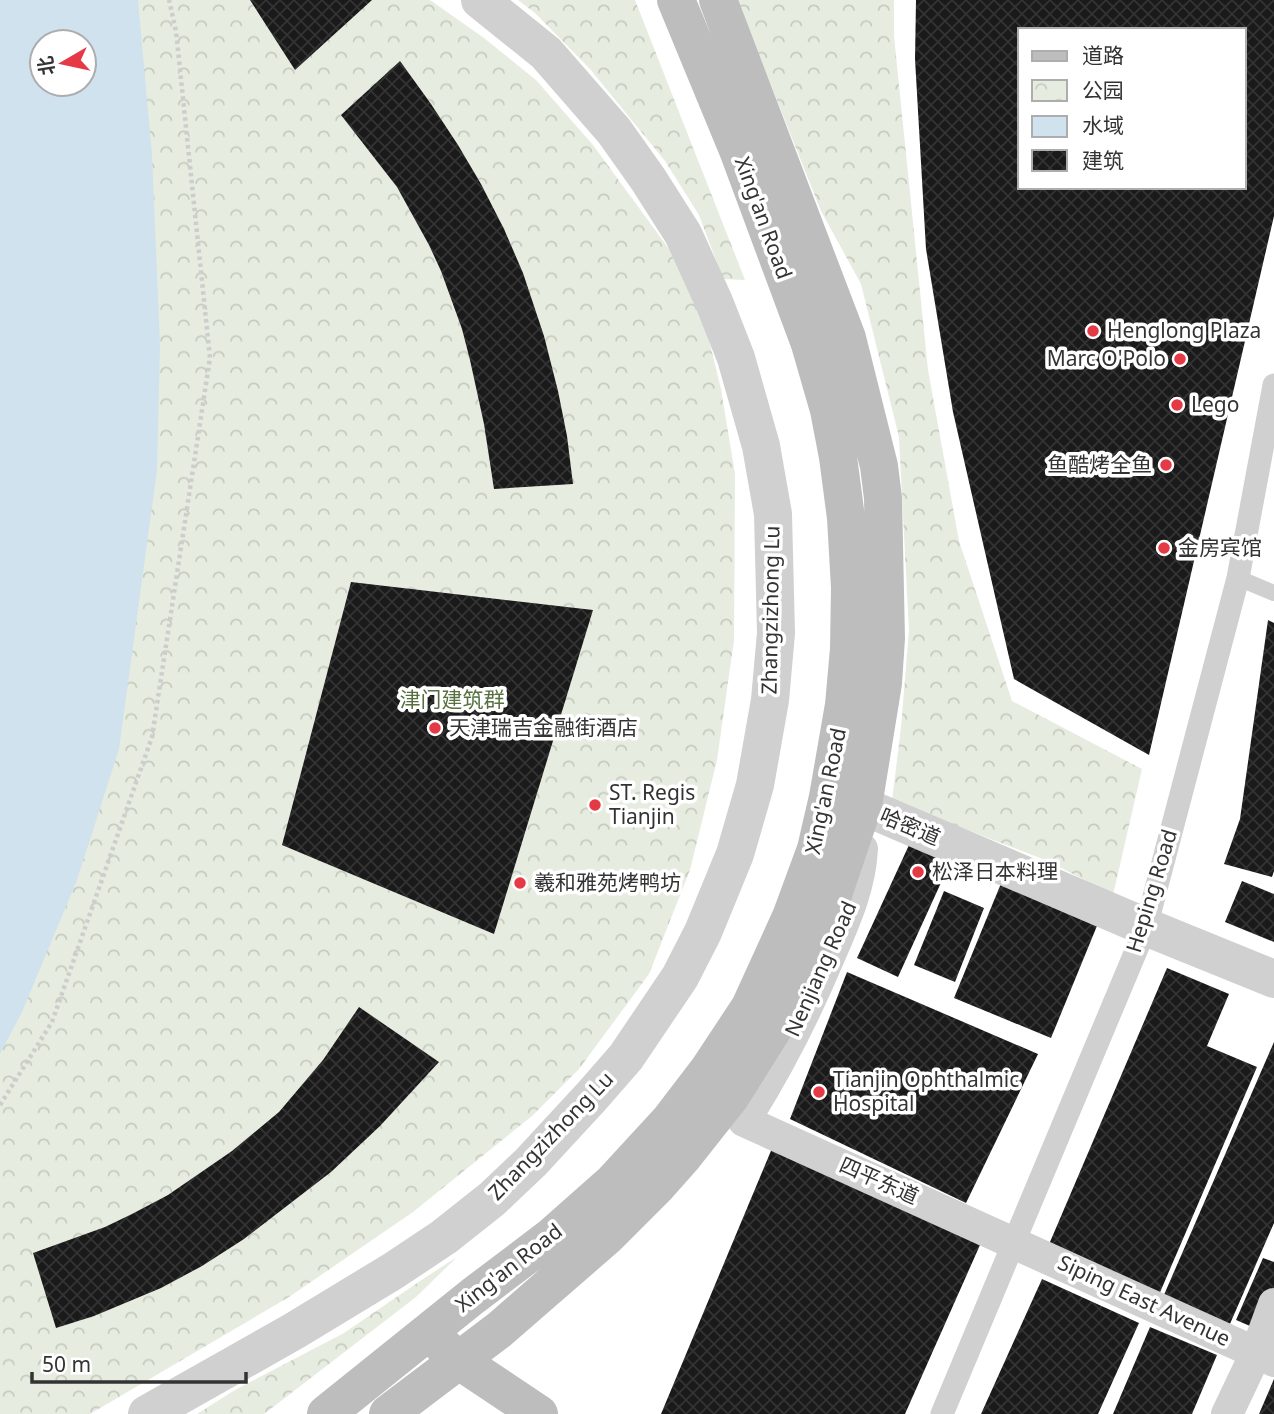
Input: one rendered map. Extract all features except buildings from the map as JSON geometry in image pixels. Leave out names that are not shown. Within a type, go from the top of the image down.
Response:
[{"type":"main road","name":"Xing'an Road","points":[[326,1414],[551,1237],[612,1183],[670,1120],[709,1069],[750,1007],[791,917],[816,849],[845,802],[844,705],[849,649],[850,588],[846,518],[830,411],[812,350],[738,150],[676,0]]},
{"type":"main road","name":"Xing'an Road","points":[[388,1414],[499,1330],[606,1237],[666,1176],[731,1096],[779,1021],[824,921],[845,802],[883,671],[886,613],[883,498],[873,437],[847,338],[718,0]]},
{"type":"main road","points":[[812,350],[847,338]]},
{"type":"main road","points":[[428,1332],[458,1360],[539,1414]]},
{"type":"street","name":"Zhangzizhong Lu","points":[[147,1414],[305,1325],[393,1271],[444,1237],[482,1207],[531,1162],[625,1058],[680,977],[704,932],[735,854],[755,785],[770,700],[776,633],[773,514],[761,446],[736,358],[683,234],[648,179],[614,131],[546,53],[484,2]]},
{"type":"street","name":"Heping Road","points":[[942,1414],[1146,927],[1238,578],[1274,384]]},
{"type":"street","name":"哈密道","points":[[845,802],[1274,979]]},
{"type":"street","name":"Nenjiang Road","points":[[744,1121],[770,1080],[814,993],[852,905],[861,860],[845,802]]},
{"type":"street","name":"四平东道","points":[[744,1121],[1014,1242]]},
{"type":"street","name":"Siping East Avenue","points":[[1014,1242],[1265,1357]]},
{"type":"street","points":[[1227,1414],[1265,1357],[1274,1304]]},
{"type":"lane","points":[[1238,578],[1274,593]]},
{"type":"path","points":[[0,1105],[52,1022],[152,737],[210,358],[176,31],[169,0]]},
{"type":"green space","name":"津门建筑群","points":[[0,0],[430,0],[484,38],[536,80],[593,145],[669,249],[706,328],[721,389],[735,474],[734,640],[717,760],[690,870],[649,974],[579,1069],[532,1116],[413,1212],[289,1297],[90,1414],[0,1414]]},
{"type":"green space","points":[[518,0],[635,0],[745,280],[723,279],[699,215],[665,161],[590,69],[535,13]]},
{"type":"green space","points":[[737,0],[894,0],[894,36],[928,370],[959,541],[1012,701],[1142,769],[1113,895],[1048,861],[892,801],[909,631],[899,437],[861,284],[821,211]]},
{"type":"green space","points":[[457,1257],[416,1297],[264,1414],[197,1414],[235,1390],[344,1333]]},
{"type":"water","points":[[0,0],[138,0],[152,155],[160,345],[157,470],[119,749],[77,880],[22,1012],[0,1054]]},
{"type":"place","name":"Henglong Plaza","points":[[1093,331]]},
{"type":"place","name":"Marc O'Polo","points":[[1180,359]]},
{"type":"place","name":"Lego","points":[[1177,405]]},
{"type":"place","name":"鱼酷烤全鱼","points":[[1166,465]]},
{"type":"place","name":"金房宾馆","points":[[1164,548]]},
{"type":"place","name":"天津瑞吉金融街酒店","points":[[435,728]]},
{"type":"place","name":"ST. Regis Tianjin","points":[[595,805]]},
{"type":"place","name":"松泽日本料理","points":[[918,872]]},
{"type":"place","name":"羲和雅苑烤鸭坊","points":[[520,883]]},
{"type":"place","name":"Tianjin Ophthalmic Hospital","points":[[819,1092]]}]
